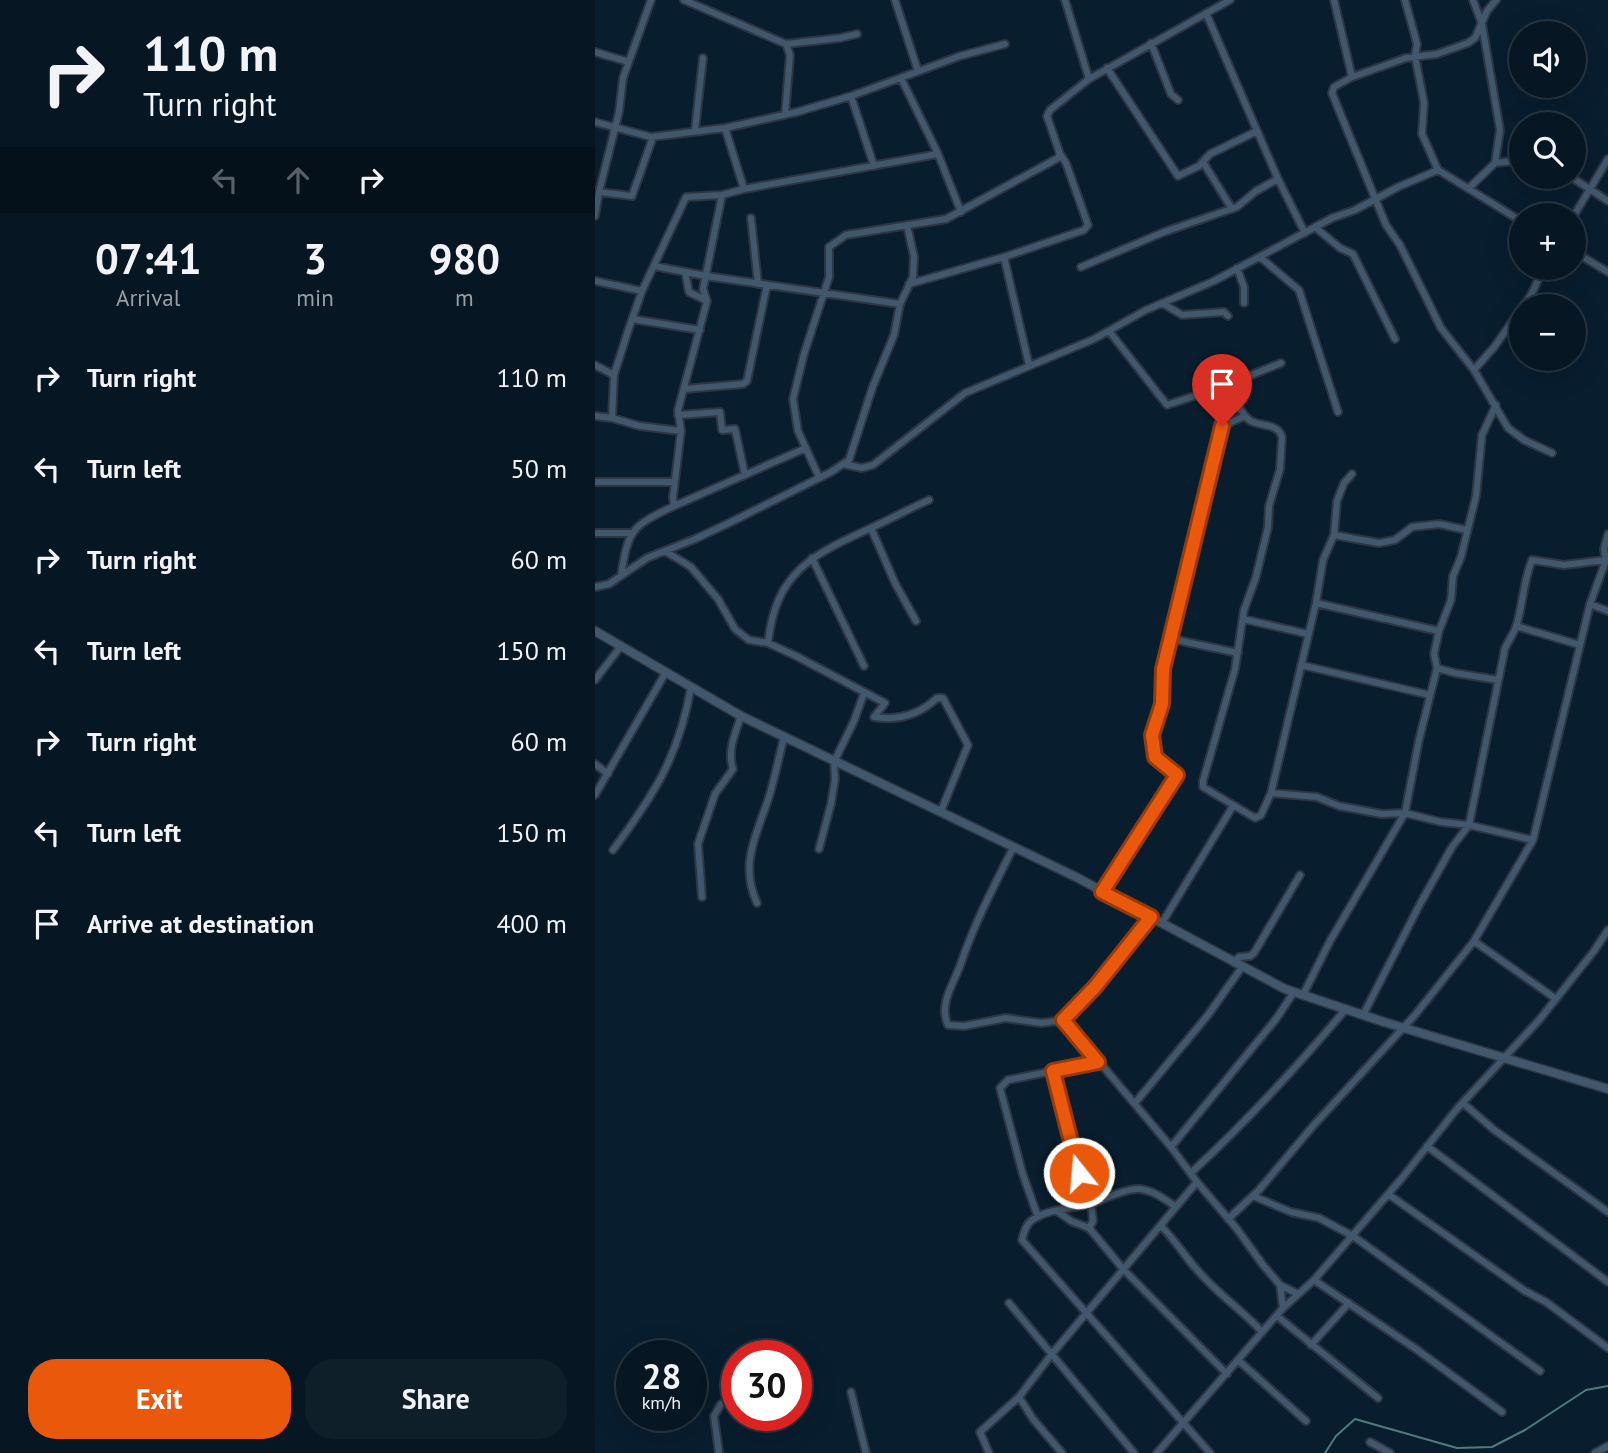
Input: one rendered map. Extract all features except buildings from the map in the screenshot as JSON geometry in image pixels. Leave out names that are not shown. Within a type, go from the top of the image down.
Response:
[{"type":"street","points":[[595,216],[624,78],[651,0]]},
{"type":"street","points":[[684,0],[786,44],[857,34]]},
{"type":"street","points":[[895,0],[918,71]]},
{"type":"street","points":[[1065,0],[1089,79]]},
{"type":"street","points":[[909,284],[1004,257],[1084,230],[1088,225],[1047,116],[1050,110],[1107,68],[1230,0]]},
{"type":"street","points":[[1334,0],[1352,77]]},
{"type":"street","points":[[1405,0],[1415,34],[1415,56],[1424,103],[1422,134],[1438,170],[1509,213]]},
{"type":"street","points":[[1469,188],[1495,163],[1500,130],[1482,24],[1473,0]]},
{"type":"street","points":[[1496,0],[1487,10],[1475,38],[1468,43],[1437,54],[1415,56],[1352,77],[1334,87],[1332,93],[1386,225],[1400,245],[1441,328],[1473,370],[1508,428],[1552,453]]},
{"type":"street","points":[[1206,13],[1278,179],[1305,233]]},
{"type":"street","points":[[1151,43],[1171,94],[1178,100]]},
{"type":"street","points":[[785,115],[790,55],[786,44]]},
{"type":"street","points":[[595,122],[638,135],[653,136],[725,128],[785,115],[851,96],[960,56],[1005,44]]},
{"type":"street","points":[[595,52],[629,62]]},
{"type":"street","points":[[695,130],[703,58]]},
{"type":"street","points":[[1107,68],[1178,176],[1199,166],[1210,154],[1257,131]]},
{"type":"street","points":[[901,78],[938,155],[961,212]]},
{"type":"street","points":[[851,96],[874,166]]},
{"type":"street","points":[[725,128],[744,189]]},
{"type":"street","points":[[599,192],[632,196],[653,136]]},
{"type":"street","points":[[819,477],[798,431],[793,400],[804,354],[829,277],[829,247],[845,235],[946,219],[1058,158],[1060,154]]},
{"type":"street","points":[[612,418],[614,376],[632,319],[642,291],[686,197],[722,195],[938,155]]},
{"type":"street","points":[[1581,203],[1608,159]]},
{"type":"street","points":[[1495,163],[1509,161]]},
{"type":"street","points":[[1203,162],[1233,209]]},
{"type":"street","points":[[843,464],[862,468],[873,465],[965,393],[1094,339],[1315,227],[1438,170]]},
{"type":"street","points":[[1081,267],[1164,232],[1233,209],[1256,191],[1278,179]]},
{"type":"street","points":[[1586,188],[1608,201]]},
{"type":"street","points":[[674,506],[674,482],[681,431],[678,415],[707,301],[703,289],[722,195]]},
{"type":"street","points":[[751,218],[758,284]]},
{"type":"street","points":[[595,587],[609,584],[647,558],[695,540],[819,477],[843,464],[852,454],[873,386],[894,335],[900,304],[915,268],[907,225]]},
{"type":"street","points":[[1315,227],[1340,248],[1353,254],[1395,339]]},
{"type":"street","points":[[1004,257],[1029,365]]},
{"type":"street","points":[[1260,257],[1299,290],[1338,412]]},
{"type":"street","points":[[1586,259],[1608,272]]},
{"type":"street","points":[[654,266],[900,304]]},
{"type":"street","points":[[1237,268],[1244,287],[1244,303]]},
{"type":"street","points":[[685,272],[689,292],[707,301]]},
{"type":"street","points":[[595,281],[642,291]]},
{"type":"street","points":[[684,389],[743,384],[747,381],[767,285]]},
{"type":"street","points":[[1162,303],[1182,315],[1224,312],[1228,316]]},
{"type":"street","points":[[632,319],[700,330]]},
{"type":"street","points":[[1473,370],[1509,326]]},
{"type":"street","points":[[1109,331],[1167,405],[1222,387],[1281,363]]},
{"type":"street","points":[[595,366],[614,376]]},
{"type":"street","points":[[1222,387],[1230,390],[1245,416],[1255,423],[1275,427],[1282,437],[1281,464],[1269,506],[1268,527],[1243,619],[1229,697],[1202,781],[1203,787],[1258,818],[1271,793],[1282,754],[1323,560],[1334,536],[1337,501],[1344,483],[1352,474]]},
{"type":"street","points":[[1303,995],[1343,918],[1405,813],[1437,668],[1434,654],[1439,631],[1451,600],[1453,576],[1476,492],[1482,435],[1496,405]]},
{"type":"street","points":[[678,415],[720,412],[722,430],[735,429],[744,475]]},
{"type":"street","points":[[595,416],[640,426],[681,431]]},
{"type":"street","points":[[1102,892],[1177,775],[1155,757],[1152,735],[1160,714],[1163,669],[1222,426],[1245,416]]},
{"type":"street","points":[[621,576],[631,533],[646,518],[806,448]]},
{"type":"street","points":[[595,482],[674,482]]},
{"type":"street","points":[[768,643],[771,617],[788,581],[811,558],[929,500]]},
{"type":"street","points":[[1334,536],[1380,543],[1395,540],[1412,527],[1439,524],[1467,530]]},
{"type":"street","points":[[871,528],[895,583],[916,621]]},
{"type":"street","points":[[595,533],[631,533]]},
{"type":"street","points":[[1229,1219],[1253,1196],[1313,1126],[1404,1028],[1473,941],[1534,840],[1590,604],[1606,560],[1608,534]]},
{"type":"street","points":[[665,551],[691,568],[718,599],[735,629],[749,640],[768,643],[885,703],[874,717],[893,720],[926,708],[937,698],[943,698],[968,745],[941,811]]},
{"type":"street","points":[[811,558],[864,666]]},
{"type":"street","points":[[1363,1015],[1420,904],[1456,841],[1469,825],[1505,648],[1516,626],[1532,560],[1564,565],[1606,560]]},
{"type":"street","points":[[1316,603],[1439,631]]},
{"type":"street","points":[[1590,604],[1608,611]]},
{"type":"street","points":[[1243,619],[1308,634]]},
{"type":"street","points":[[1516,626],[1580,645]]},
{"type":"street","points":[[595,631],[741,716],[941,811],[1294,992],[1345,1010],[1608,1089]]},
{"type":"street","points":[[1172,639],[1238,653]]},
{"type":"street","points":[[595,680],[621,646]]},
{"type":"street","points":[[1301,665],[1430,695]]},
{"type":"street","points":[[1437,668],[1498,680]]},
{"type":"street","points":[[595,795],[666,672]]},
{"type":"street","points":[[613,850],[649,801],[665,771],[684,724],[691,687]]},
{"type":"street","points":[[819,849],[831,804],[835,779],[834,762],[850,732],[864,693]]},
{"type":"street","points":[[702,897],[698,844],[715,794],[733,769],[729,759],[730,751],[741,716]]},
{"type":"street","points":[[757,904],[749,883],[752,844],[768,798],[784,737]]},
{"type":"street","points":[[595,764],[608,774]]},
{"type":"street","points":[[1271,793],[1317,797],[1339,806],[1382,814],[1405,813],[1534,840]]},
{"type":"street","points":[[1162,923],[1233,806]]},
{"type":"street","points":[[1013,848],[976,921],[948,990],[945,1018],[948,1025],[1006,1018],[1041,1023],[1063,1020],[1095,987],[1151,917]]},
{"type":"street","points":[[1135,1103],[1208,1015],[1238,965],[1239,957],[1250,957],[1254,953],[1300,875]]},
{"type":"street","points":[[1157,1453],[1283,1308],[1314,1280],[1353,1236],[1463,1102],[1506,1058],[1556,999],[1608,930]]},
{"type":"street","points":[[1473,941],[1556,999]]},
{"type":"street","points":[[1171,1147],[1294,992]]},
{"type":"street","points":[[1191,1173],[1249,1117],[1345,1010]]},
{"type":"street","points":[[1063,1020],[1135,1103],[1280,1285],[1298,1294]]},
{"type":"street","points":[[1038,1217],[1023,1175],[1000,1088],[1008,1080],[1098,1062]]},
{"type":"street","points":[[1053,1071],[1067,1133],[1091,1204],[1093,1221],[1089,1228]]},
{"type":"street","points":[[1463,1102],[1493,1129],[1608,1212]]},
{"type":"street","points":[[1427,1146],[1608,1282]]},
{"type":"street","points":[[989,1453],[980,1432],[1019,1397],[1051,1355],[1197,1182]]},
{"type":"street","points":[[1175,1206],[1147,1191],[1136,1189],[1038,1217],[1030,1221],[1022,1240],[1210,1453]]},
{"type":"street","points":[[1388,1194],[1525,1291],[1546,1302],[1608,1348]]},
{"type":"street","points":[[1253,1196],[1291,1212],[1319,1218],[1353,1236],[1540,1371]]},
{"type":"street","points":[[1057,1211],[1070,1221],[1089,1228],[1124,1270],[1227,1374]]},
{"type":"street","points":[[1161,1226],[1178,1243],[1201,1275],[1262,1332]]},
{"type":"street","points":[[1314,1280],[1502,1412]]},
{"type":"street","points":[[1280,1285],[1283,1308]]},
{"type":"street","points":[[1009,1303],[1134,1453]]},
{"type":"street","points":[[1311,1345],[1349,1303]]},
{"type":"street","points":[[1277,1316],[1378,1398]]},
{"type":"street","points":[[1238,1360],[1306,1421]]},
{"type":"street","points":[[851,1392],[866,1453]]},
{"type":"street","points":[[1019,1397],[1033,1419],[1062,1453]]},
{"type":"street","points":[[719,1453],[714,1416],[721,1404]]},
{"type":"street","points":[[1370,1442],[1390,1453]]},
{"type":"street","points":[[1595,1453],[1608,1446]]},
{"type":"waterway","points":[[1325,1453],[1336,1436],[1355,1419],[1457,1448],[1492,1447],[1525,1430],[1586,1390],[1608,1386]]},
{"type":"route","points":[[1079,1173],[1053,1071],[1098,1062],[1063,1020],[1095,987],[1151,917],[1102,892],[1177,775],[1155,757],[1152,735],[1162,704],[1163,669],[1222,426]]}]
